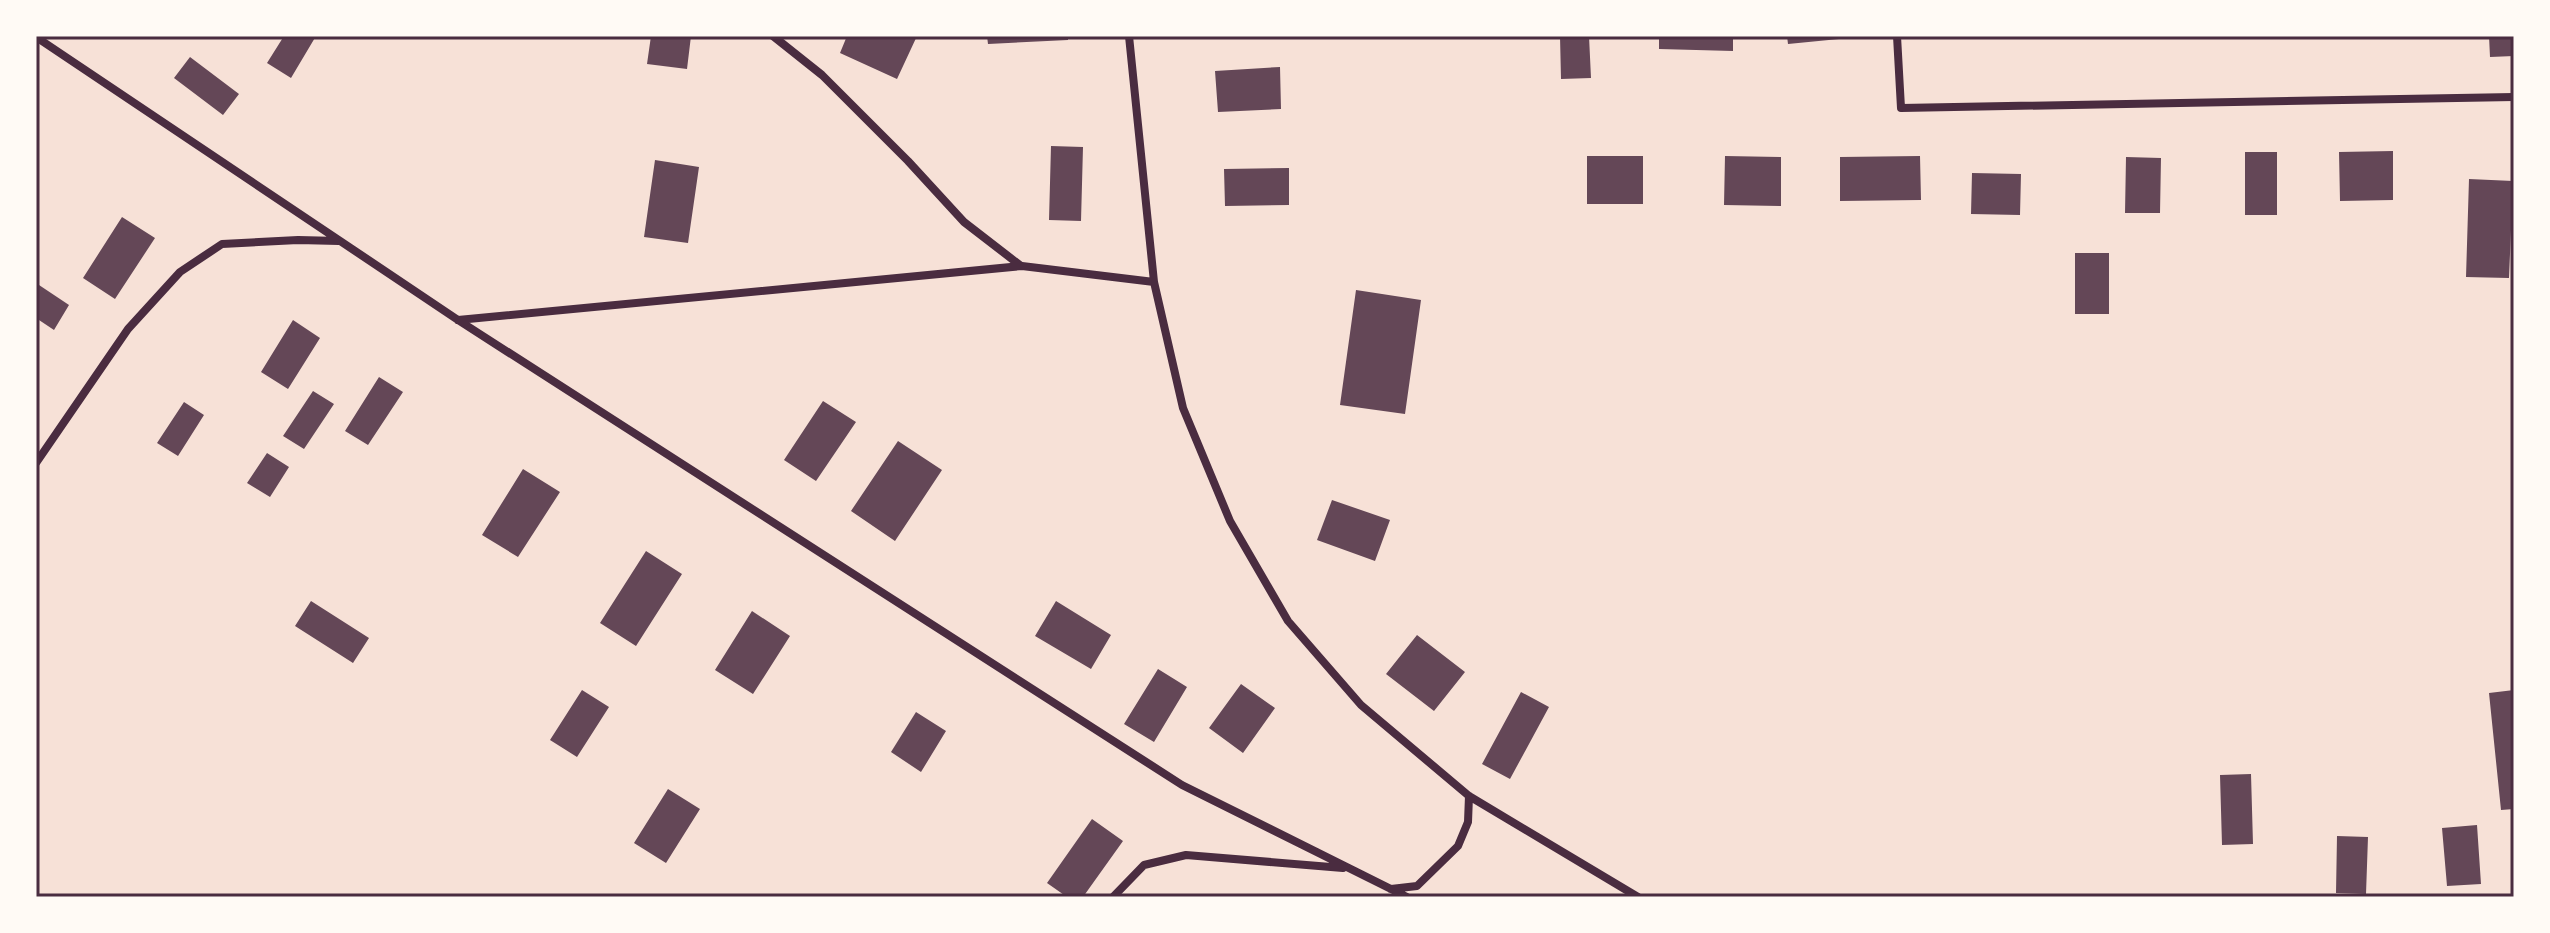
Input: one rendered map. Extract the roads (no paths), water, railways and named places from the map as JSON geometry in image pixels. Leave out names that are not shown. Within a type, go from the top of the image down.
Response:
[{"type":"street","points":[[773,36],[822,75],[964,222],[1022,266]]},
{"type":"street","points":[[1129,36],[1154,282],[1183,408],[1230,521],[1288,621],[1361,705],[1469,796],[1638,897]]},
{"type":"street","points":[[1897,36],[1901,108],[2514,97]]},
{"type":"street","points":[[36,37],[458,320],[1182,785],[1407,897]]},
{"type":"street","points":[[36,463],[128,329],[180,272],[222,244],[340,241]]},
{"type":"street","points":[[458,320],[1022,266],[1154,282]]},
{"type":"street","points":[[1388,889],[1417,886],[1458,846],[1468,822],[1469,796]]},
{"type":"street","points":[[1113,897],[1144,865],[1186,855],[1348,869]]}]
